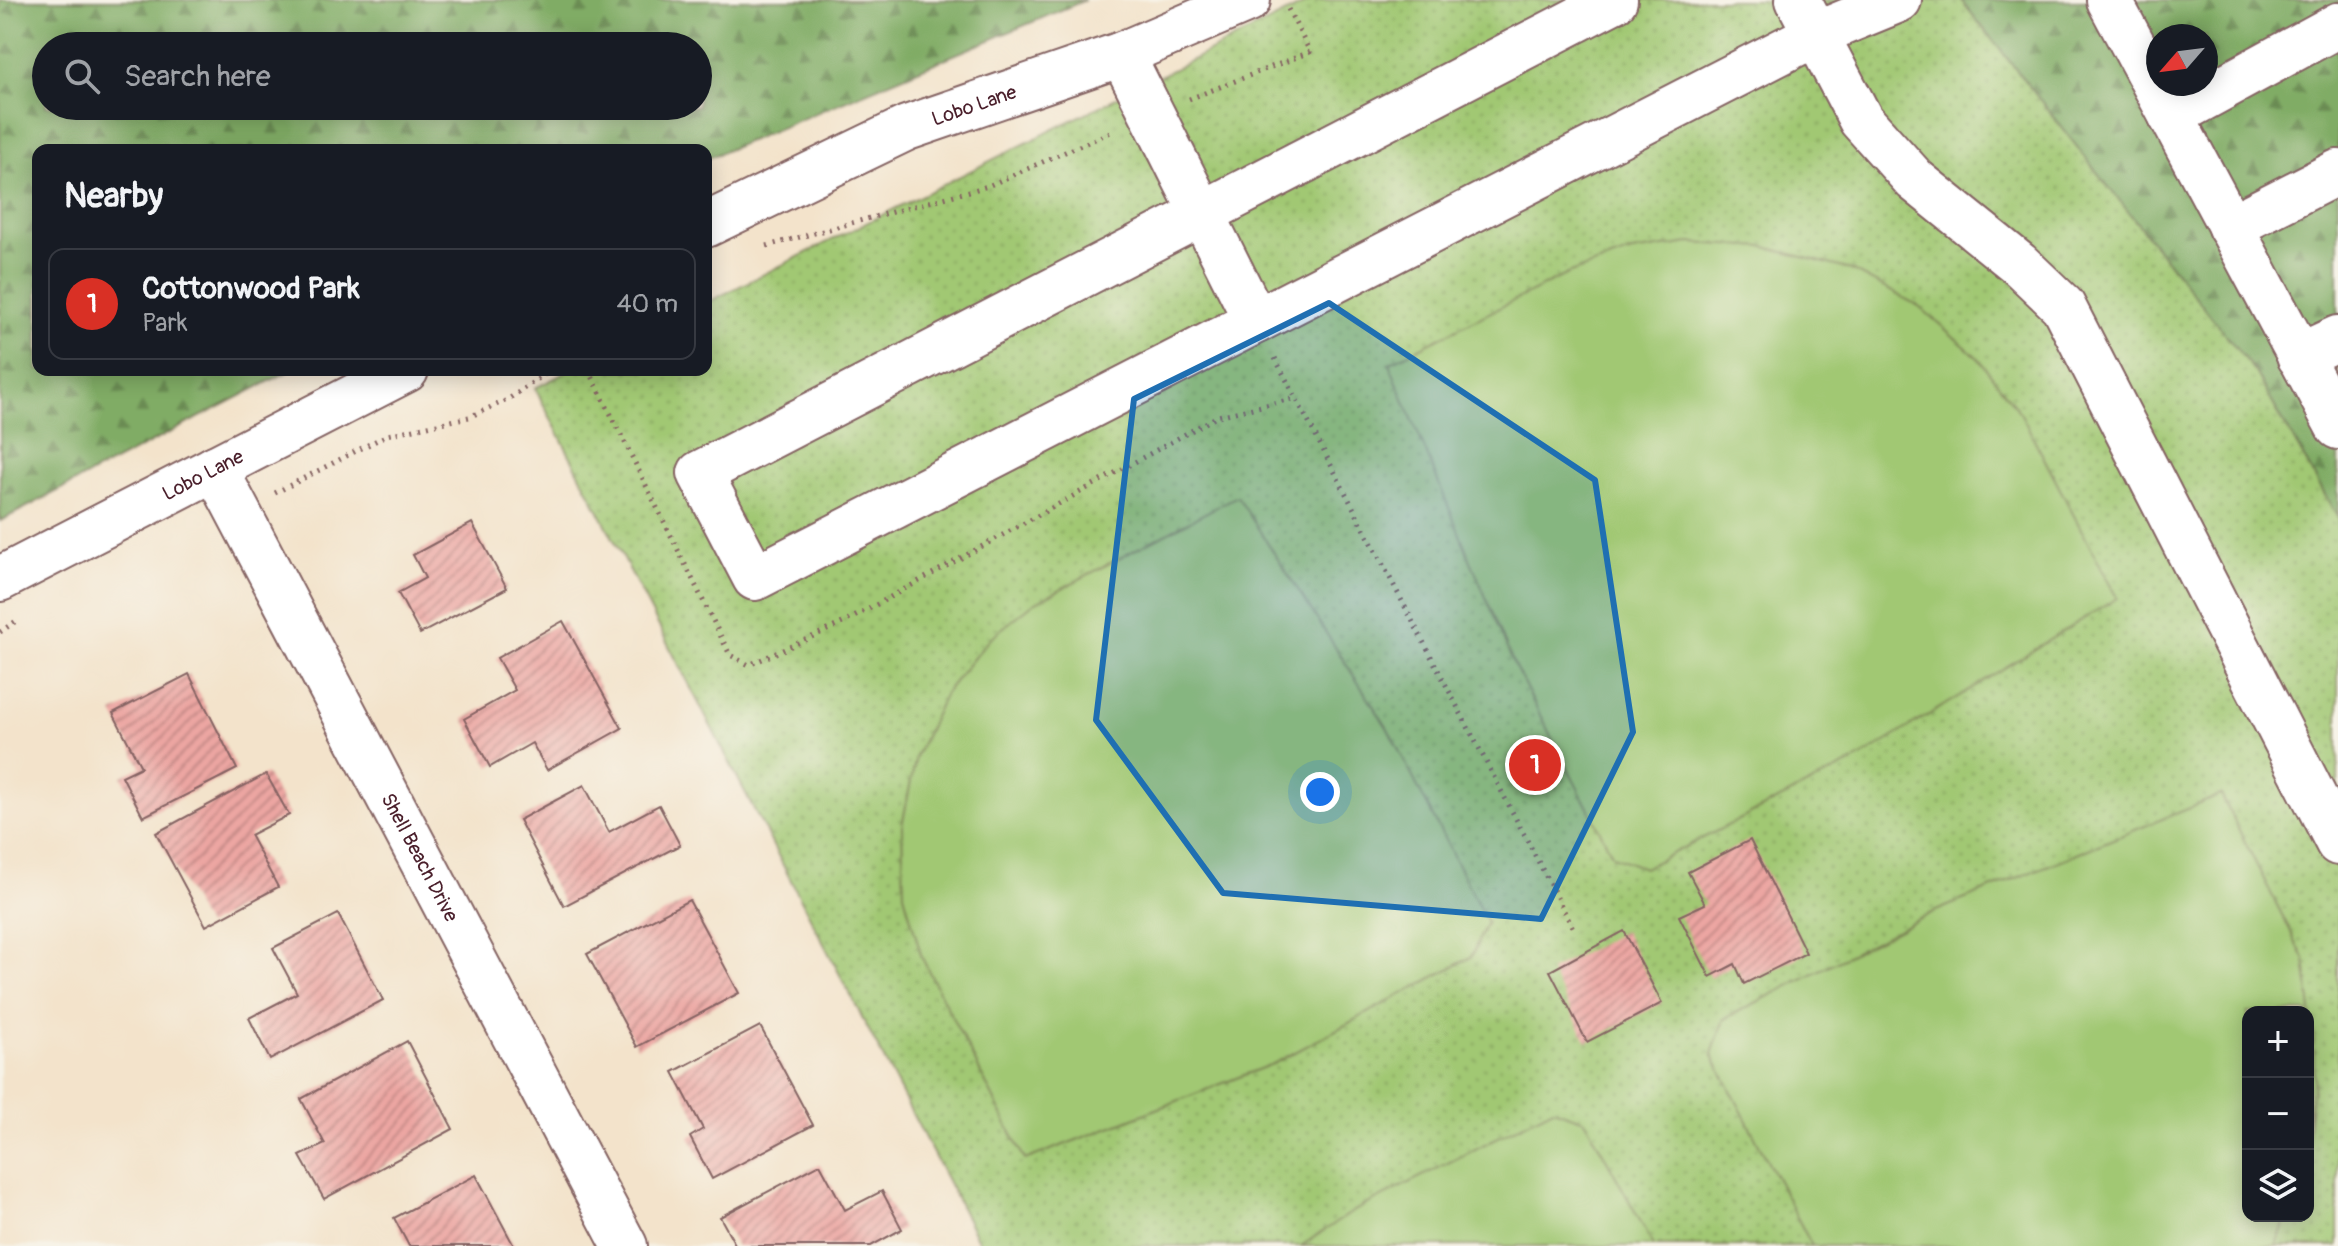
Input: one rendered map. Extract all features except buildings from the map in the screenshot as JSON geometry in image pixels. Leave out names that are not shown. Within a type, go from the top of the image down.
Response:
[{"type":"street","name":"Lobo Lane","points":[[712,222],[907,128],[1122,54],[1248,0]]},
{"type":"street","points":[[1615,0],[700,473],[755,578],[1256,321],[1807,17],[1899,0]]},
{"type":"street","points":[[2109,0],[2230,227],[2319,347],[2338,427]]},
{"type":"street","points":[[1807,17],[1861,120],[1915,180],[2019,264],[2063,306],[2338,843]]},
{"type":"street","points":[[2171,116],[2338,25]]},
{"type":"street","points":[[1122,54],[1256,321]]},
{"type":"street","points":[[2230,227],[2338,172]]},
{"type":"street","name":"Lobo Lane","points":[[0,579],[394,376]]},
{"type":"street","name":"Shell Beach Drive","points":[[215,468],[625,1246]]},
{"type":"path","points":[[754,250],[988,186],[1153,114],[1310,52],[1283,0]]},
{"type":"path","points":[[1256,321],[1573,928]]},
{"type":"highlighted area","points":[[1329,303],[1595,480],[1633,732],[1541,919],[1223,893],[1096,720],[1134,399]]},
{"type":"green space","points":[[0,0],[1085,0],[712,156],[712,144],[32,144],[32,376],[279,376],[0,521]]},
{"type":"green space","points":[[1312,0],[1961,0],[2255,372],[2338,518],[2338,1246],[981,1246],[535,388],[559,376],[712,376],[712,300]]},
{"type":"green space","points":[[1961,0],[2338,0],[2338,518],[2255,372]]},
{"type":"green space","points":[[1690,243],[1766,247],[1851,270],[1919,306],[1978,358],[2021,414],[2117,598],[1853,762],[1644,868],[1613,856],[1514,665],[1389,363],[1567,274],[1632,252]]},
{"type":"green space","points":[[1237,496],[1387,727],[1487,922],[1471,957],[1275,1063],[1025,1160],[922,958],[904,894],[902,826],[916,756],[945,693],[990,638],[1034,603]]},
{"type":"green space","points":[[2221,795],[2305,960],[2311,1006],[2242,1006],[2242,1222],[2284,1222],[2277,1246],[1812,1246],[1712,1054],[1724,1019],[1931,913]]},
{"type":"green space","points":[[1553,1109],[1585,1120],[1654,1246],[1301,1246],[1354,1211]]},
{"type":"place","name":"Cottonwood Park","points":[[1535,765]]}]
